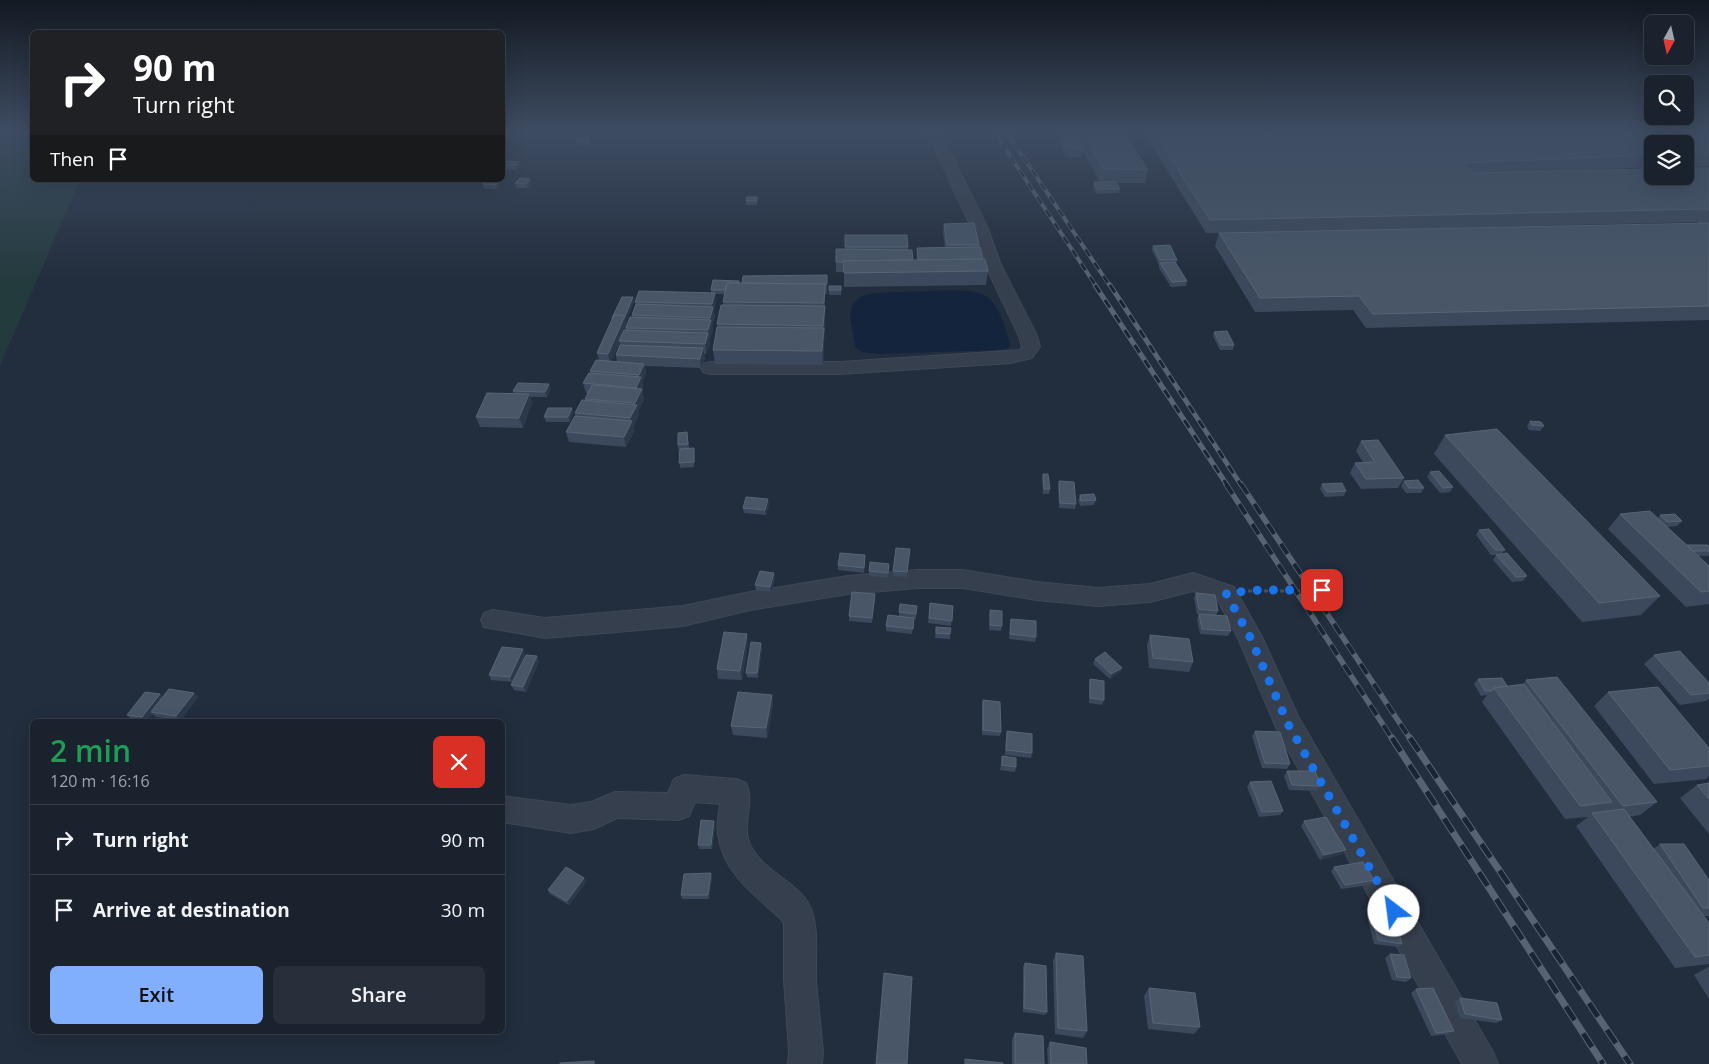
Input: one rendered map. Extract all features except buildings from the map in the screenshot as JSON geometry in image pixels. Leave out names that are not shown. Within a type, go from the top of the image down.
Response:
[{"type":"street","points":[[710,368],[840,368],[1011,357],[1026,354],[1031,347],[1028,336],[992,265],[980,229],[956,180]]},
{"type":"street","points":[[493,620],[545,628],[683,616],[750,601],[848,585],[918,579],[963,579],[1037,591],[1098,597],[1150,593],[1193,582],[1216,592],[1226,593],[1250,637],[1288,724],[1481,1064]]},
{"type":"street","points":[[505,809],[571,820],[594,814],[615,805],[679,807],[684,788],[736,792],[732,833],[736,850],[751,872],[796,910],[800,925],[800,980],[806,1052],[805,1064]]},
{"type":"path","points":[[1226,593],[1260,590],[1322,590]]},
{"type":"green space","points":[[0,180],[79,182],[0,366]]},
{"type":"water","points":[[970,291],[989,298],[1002,319],[1010,346],[1006,349],[996,350],[876,354],[862,352],[855,347],[850,315],[853,304],[861,296],[876,293]]},
{"type":"railway","points":[[1026,180],[1096,286]]},
{"type":"railway","points":[[1038,180],[1110,286]]},
{"type":"railway","points":[[1095,285],[1227,485]]},
{"type":"railway","points":[[1110,285],[1241,485]]},
{"type":"railway","points":[[1226,484],[1393,740]]},
{"type":"railway","points":[[1241,484],[1411,740]]},
{"type":"railway","points":[[1392,738],[1603,1064]]},
{"type":"railway","points":[[1410,738],[1630,1064]]},
{"type":"route","points":[[1322,590],[1260,590],[1226,593],[1250,637],[1288,724],[1394,911]]}]
